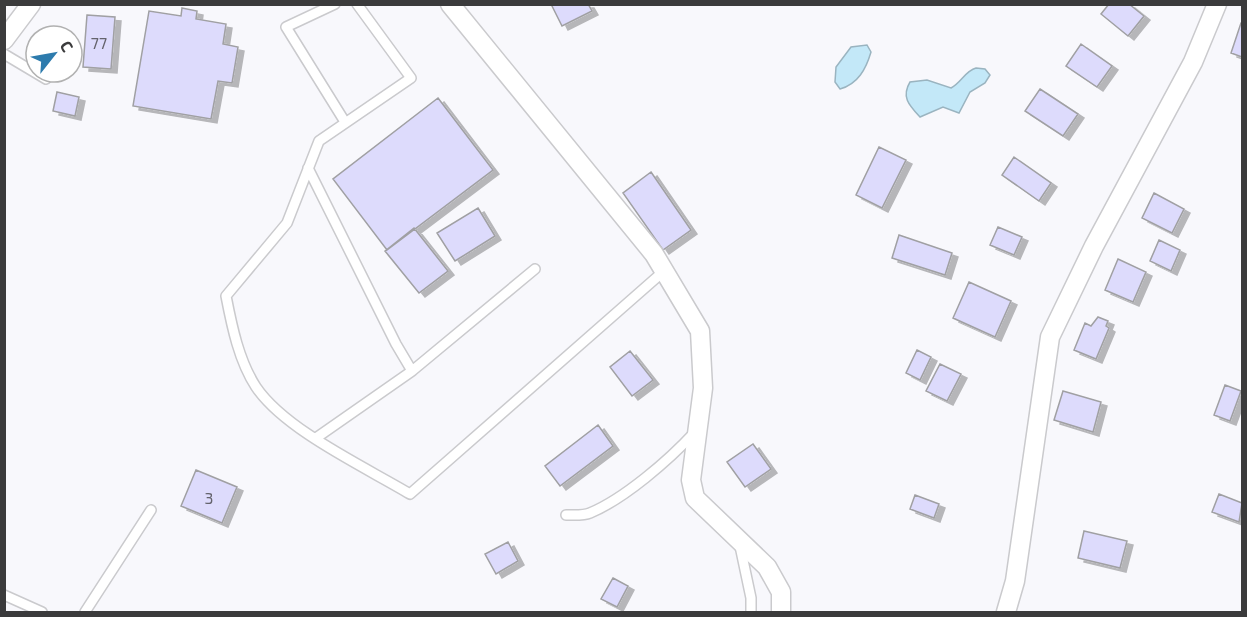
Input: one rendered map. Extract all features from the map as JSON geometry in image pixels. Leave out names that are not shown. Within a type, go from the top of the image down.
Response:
[{"type":"street","points":[[450,4],[654,254],[700,331],[703,388],[691,480],[695,498],[767,567],[781,592],[781,612]]},
{"type":"street","points":[[1006,612],[1015,581],[1050,337],[1094,246],[1193,62],[1217,4]]},
{"type":"street","points":[[4,40],[26,6]]},
{"type":"lane","points":[[335,4],[286,27],[345,122]]},
{"type":"lane","points":[[357,4],[411,78],[319,141],[286,223],[226,296],[234,337],[256,387],[287,420],[410,494],[664,271]]},
{"type":"lane","points":[[4,54],[24,66]]},
{"type":"lane","points":[[308,168],[396,344],[412,371]]},
{"type":"lane","points":[[316,438],[412,371],[535,269]]},
{"type":"lane","points":[[566,515],[588,514],[627,490],[673,456],[698,429]]},
{"type":"lane","points":[[84,612],[151,510]]},
{"type":"lane","points":[[738,538],[751,598],[751,612]]},
{"type":"lane","points":[[4,595],[42,612]]},
{"type":"water","points":[[867,45],[871,52],[864,70],[852,84],[840,89],[835,82],[836,67],[851,47]]},
{"type":"water","points":[[976,68],[985,69],[990,75],[985,83],[970,92],[959,113],[943,107],[920,117],[906,97],[910,82],[927,80],[951,88]]},
{"type":"building","points":[[551,4],[588,4],[592,11],[562,26]]},
{"type":"building","points":[[1109,4],[1129,4],[1144,16],[1128,36],[1101,14]]},
{"type":"building","points":[[182,8],[197,11],[196,19],[226,24],[223,44],[238,47],[232,83],[218,81],[211,119],[133,106],[149,11],[181,16]]},
{"type":"building","points":[[87,15],[115,17],[111,69],[84,67]]},
{"type":"building","points":[[1242,23],[1242,57],[1231,53]]},
{"type":"building","points":[[1081,44],[1112,66],[1097,87],[1066,66]]},
{"type":"building","points":[[1040,89],[1078,114],[1063,136],[1025,111]]},
{"type":"building","points":[[57,92],[79,97],[75,116],[53,111]]},
{"type":"building","points":[[438,98],[493,170],[387,250],[333,179]]},
{"type":"building","points":[[879,147],[906,160],[882,208],[856,195]]},
{"type":"building","points":[[1014,157],[1051,183],[1039,201],[1002,175]]},
{"type":"building","points":[[651,172],[691,230],[663,250],[623,193]]},
{"type":"building","points":[[1154,193],[1184,209],[1172,233],[1142,218]]},
{"type":"building","points":[[478,208],[495,236],[455,261],[437,233]]},
{"type":"building","points":[[998,227],[1022,237],[1014,255],[990,245]]},
{"type":"building","points":[[414,228],[448,271],[419,293],[385,251]]},
{"type":"building","points":[[899,235],[952,253],[945,275],[892,258]]},
{"type":"building","points":[[1159,240],[1180,250],[1171,271],[1150,261]]},
{"type":"building","points":[[1118,259],[1146,272],[1133,302],[1105,290]]},
{"type":"building","points":[[969,282],[1011,301],[995,337],[953,318]]},
{"type":"building","points":[[1098,317],[1108,321],[1106,326],[1109,328],[1096,359],[1074,350],[1085,323],[1091,326]]},
{"type":"building","points":[[917,350],[931,357],[920,380],[906,373]]},
{"type":"building","points":[[630,351],[653,380],[632,396],[610,367]]},
{"type":"building","points":[[940,364],[961,374],[947,401],[926,391]]},
{"type":"building","points":[[1225,385],[1241,391],[1230,421],[1214,415]]},
{"type":"building","points":[[1063,391],[1101,402],[1093,432],[1054,420]]},
{"type":"building","points":[[598,425],[613,446],[560,486],[545,466]]},
{"type":"building","points":[[753,444],[771,469],[745,487],[727,462]]},
{"type":"building","points":[[196,470],[237,487],[222,523],[181,506]]},
{"type":"building","points":[[1219,494],[1242,503],[1239,522],[1212,512]]},
{"type":"building","points":[[915,495],[939,504],[934,518],[910,509]]},
{"type":"building","points":[[1084,531],[1127,541],[1120,568],[1078,558]]},
{"type":"building","points":[[508,542],[518,561],[496,574],[485,554]]},
{"type":"building","points":[[613,578],[628,586],[617,607],[601,599]]}]
